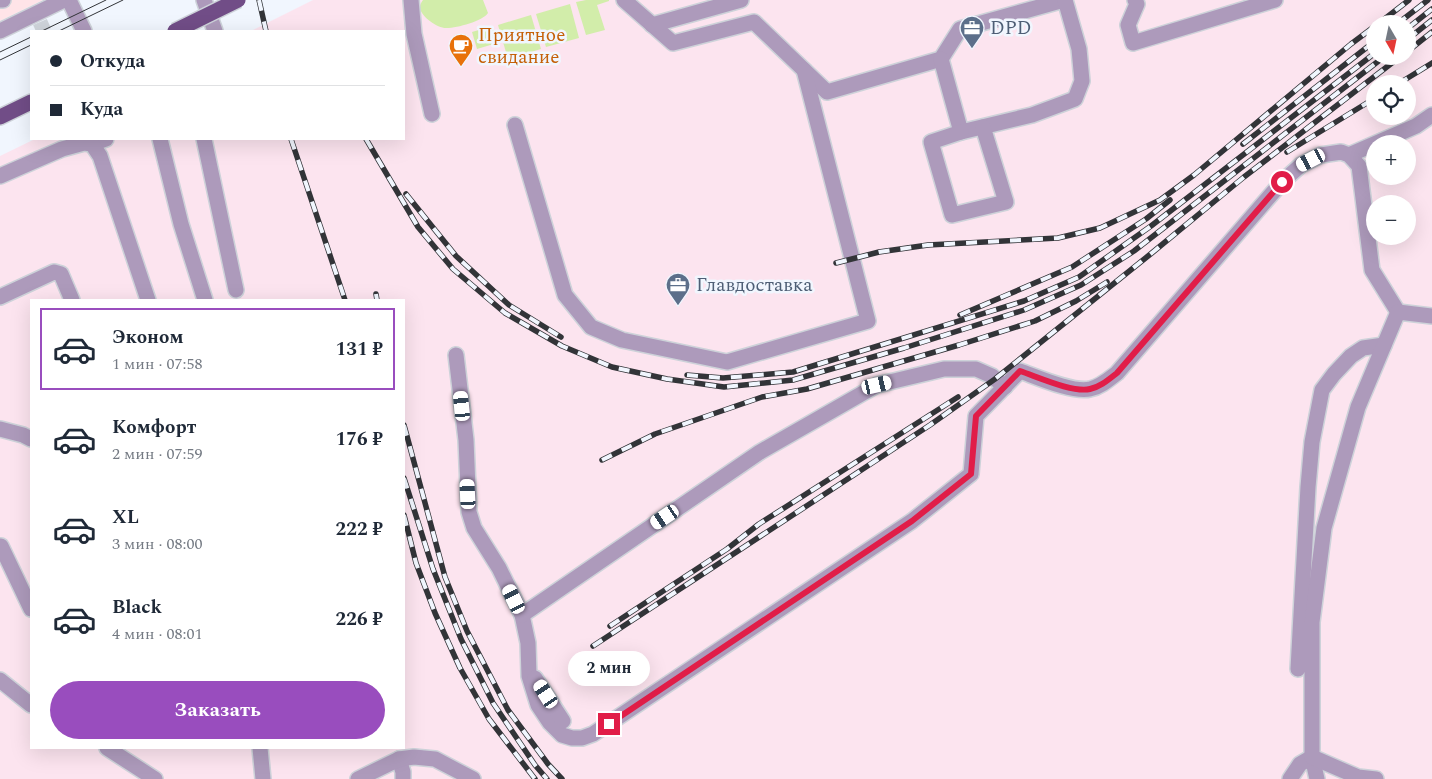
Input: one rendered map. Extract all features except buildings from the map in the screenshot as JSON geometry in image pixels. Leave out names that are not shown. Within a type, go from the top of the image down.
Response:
[{"type":"main road","points":[[177,30],[238,0]]},
{"type":"main road","points":[[0,117],[30,102]]},
{"type":"lane","points":[[0,31],[37,18],[64,0]]},
{"type":"lane","points":[[68,0],[83,30]]},
{"type":"lane","points":[[204,0],[215,30]]},
{"type":"lane","points":[[411,0],[414,34],[432,114]]},
{"type":"lane","points":[[624,0],[673,43],[754,22],[827,92],[941,59],[960,29],[1065,0],[1079,50],[1082,81],[1075,99],[1032,115],[983,126],[931,142],[952,215],[1006,202],[983,126]]},
{"type":"lane","points":[[652,25],[741,0]]},
{"type":"lane","points":[[1135,0],[1137,4],[1128,25],[1133,43],[1276,0]]},
{"type":"lane","points":[[941,59],[961,132]]},
{"type":"lane","points":[[515,125],[564,295],[591,327],[622,340],[727,362],[868,321],[804,70]]},
{"type":"lane","points":[[1349,155],[1416,126],[1432,115]]},
{"type":"lane","points":[[160,140],[181,224],[205,299]]},
{"type":"lane","points":[[204,140],[236,290]]},
{"type":"lane","points":[[0,176],[62,149],[99,141],[100,156],[148,299]]},
{"type":"lane","points":[[456,355],[466,440],[469,512],[474,528],[499,568],[522,615],[528,642],[529,676],[538,705],[550,723],[562,735],[582,738],[593,734],[912,521],[971,474],[976,416],[1020,371],[1074,389],[1091,389],[1102,385],[1117,373],[1282,182],[1300,165],[1321,155],[1341,152],[1349,155],[1359,166],[1372,270],[1398,312]]},
{"type":"lane","points":[[0,297],[54,272],[61,274],[72,299]]},
{"type":"lane","points":[[1398,312],[1432,316]]},
{"type":"lane","points":[[1317,779],[1312,757],[1312,622],[1324,528],[1358,407],[1398,312]]},
{"type":"lane","points":[[1298,669],[1311,450],[1322,390],[1351,356],[1363,348],[1384,345]]},
{"type":"lane","points":[[522,615],[760,452],[877,385],[944,369],[976,368],[992,376],[1005,387]]},
{"type":"lane","points":[[0,429],[30,439]]},
{"type":"lane","points":[[0,546],[30,607]]},
{"type":"lane","points":[[529,668],[564,721]]},
{"type":"lane","points":[[0,680],[30,704]]},
{"type":"lane","points":[[109,749],[155,779]]},
{"type":"lane","points":[[260,749],[263,779]]},
{"type":"lane","points":[[358,779],[399,759],[414,757],[435,759],[473,779]]},
{"type":"lane","points":[[1290,779],[1300,764],[1312,757]]},
{"type":"lane","points":[[1312,757],[1358,777],[1376,779]]},
{"type":"lane","points":[[399,759],[403,779]]},
{"type":"shaded area","points":[[0,0],[43,0],[0,21]]},
{"type":"shaded area","points":[[313,0],[1432,0],[1432,779],[0,779],[0,156],[33,140],[405,140],[405,30],[253,30]]},
{"type":"green space","points":[[423,0],[483,0],[488,13],[481,19],[469,24],[444,28],[431,22],[421,11],[420,8]]},
{"type":"green space","points":[[609,0],[597,5],[605,30],[586,35],[576,2]]},
{"type":"green space","points":[[570,4],[579,38],[546,47],[536,14]]},
{"type":"green space","points":[[531,15],[541,49],[508,59],[498,25]]},
{"type":"green space","points":[[492,26],[497,43],[477,49],[472,32]]},
{"type":"tunnel","points":[[40,22],[44,30]]},
{"type":"tram line","points":[[44,30],[106,0]]},
{"type":"tram line","points":[[61,30],[123,0]]},
{"type":"tram line","points":[[0,52],[30,37]]},
{"type":"tram line","points":[[0,60],[30,45]]},
{"type":"railway","points":[[259,0],[266,30]]},
{"type":"railway","points":[[1390,15],[1409,0]]},
{"type":"railway","points":[[1409,15],[1428,0]]},
{"type":"railway","points":[[1416,22],[1432,9]]},
{"type":"railway","points":[[1416,33],[1432,20]]},
{"type":"railway","points":[[1416,45],[1432,32]]},
{"type":"railway","points":[[836,263],[879,252],[928,245],[1058,238],[1100,228],[1160,200],[1194,175],[1366,33]]},
{"type":"railway","points":[[1243,144],[1366,48]]},
{"type":"railway","points":[[687,375],[723,378],[793,372],[1024,301],[1079,277],[1151,226],[1366,60]]},
{"type":"railway","points":[[1413,75],[1432,63]]},
{"type":"railway","points":[[367,140],[418,227],[453,269],[505,313],[562,346],[612,367],[667,379],[724,387],[793,380],[904,348],[1024,310],[1081,285],[1134,251],[1373,65]]},
{"type":"railway","points":[[593,646],[930,425],[995,379],[1244,177],[1389,65]]},
{"type":"railway","points":[[1287,152],[1366,104]]},
{"type":"railway","points":[[291,140],[345,299]]},
{"type":"railway","points":[[406,194],[456,256],[509,305],[561,337]]},
{"type":"railway","points":[[960,315],[1072,267],[1146,219],[1170,200]]},
{"type":"railway","points":[[602,460],[655,434],[762,397],[807,389],[1035,321],[1076,301],[1107,282]]},
{"type":"railway","points":[[376,294],[377,299]]},
{"type":"railway","points":[[610,626],[727,549],[759,524],[958,397]]},
{"type":"railway","points":[[405,429],[445,577],[467,631],[508,710],[548,764],[562,779]]},
{"type":"railway","points":[[405,481],[433,569],[461,639],[493,703],[535,765],[547,779]]},
{"type":"railway","points":[[405,519],[416,563],[435,613],[460,668],[489,719],[535,779]]},
{"type":"place","name":"DPD","points":[[972,49]]},
{"type":"place","name":"Приятное свидание","points":[[461,67]]},
{"type":"place","name":"Главдоставка","points":[[678,306]]},
{"type":"route","points":[[609,724],[912,521],[971,474],[976,416],[1020,371],[1074,389],[1083,390],[1102,385],[1117,373],[1282,182]]}]
